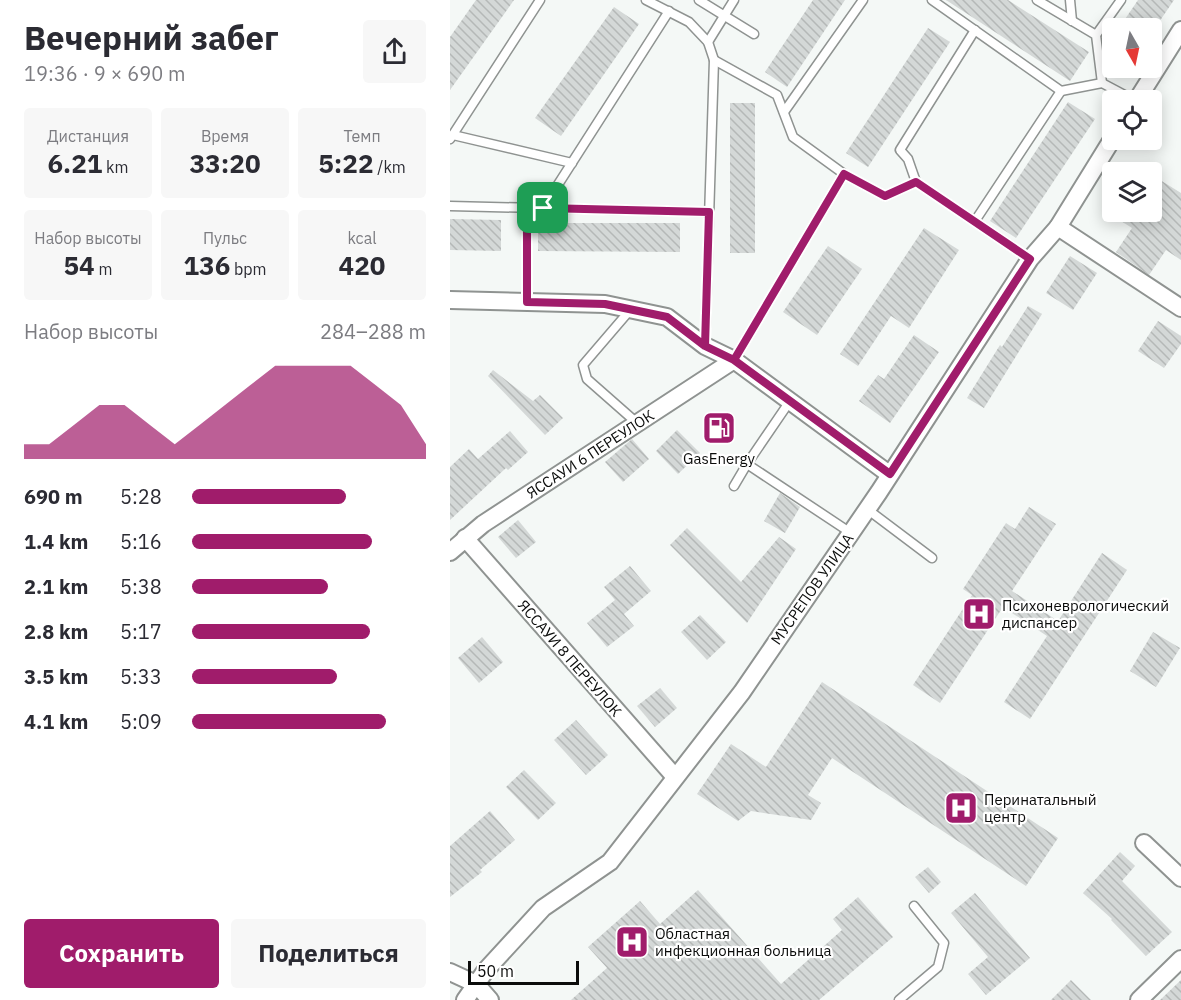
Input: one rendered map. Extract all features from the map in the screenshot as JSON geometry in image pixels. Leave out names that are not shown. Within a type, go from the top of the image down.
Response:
[{"type":"street","points":[[1142,90],[1181,30]]},
{"type":"street","name":"МУСРЕПОВ УЛИЦА","points":[[465,1000],[486,970],[543,908],[610,862],[742,692],[867,510],[1030,259],[1058,226],[1106,150]]},
{"type":"street","points":[[1058,226],[1181,308]]},
{"type":"street","points":[[450,300],[605,304],[667,317],[705,346],[734,360],[890,474]]},
{"type":"street","name":"ЯССАУИ 6 ПЕРЕУЛОК","points":[[450,552],[483,524],[734,360]]},
{"type":"street","name":"ЯССАУИ 8 ПЕРЕУЛОК","points":[[465,538],[675,777]]},
{"type":"street","points":[[1144,843],[1181,878]]},
{"type":"street","points":[[1139,1000],[1181,959]]},
{"type":"street","points":[[450,972],[476,984],[490,1000]]},
{"type":"lane","points":[[540,0],[451,137],[572,163]]},
{"type":"lane","points":[[646,0],[689,22],[708,42],[714,60],[705,346]]},
{"type":"lane","points":[[699,0],[754,34]]},
{"type":"lane","points":[[708,42],[734,0]]},
{"type":"lane","points":[[784,112],[863,0]]},
{"type":"lane","points":[[932,0],[1061,91]]},
{"type":"lane","points":[[1037,0],[1096,35]]},
{"type":"lane","points":[[1070,0],[1072,21]]},
{"type":"lane","points":[[1102,83],[1096,35],[1121,0]]},
{"type":"lane","points":[[543,208],[669,11]]},
{"type":"lane","points":[[975,30],[900,150],[908,159],[916,182],[1030,259]]},
{"type":"lane","points":[[714,60],[777,95],[793,137],[844,174],[885,196],[916,182]]},
{"type":"lane","points":[[975,220],[1061,91],[1102,83],[1116,90]]},
{"type":"lane","points":[[734,360],[844,174]]},
{"type":"lane","points":[[450,206],[709,212]]},
{"type":"lane","points":[[527,208],[527,302]]},
{"type":"lane","points":[[631,309],[583,365],[587,379],[637,423]]},
{"type":"lane","points":[[734,486],[790,401]]},
{"type":"lane","points":[[747,464],[851,532]]},
{"type":"lane","points":[[867,510],[932,558]]},
{"type":"lane","points":[[899,1000],[938,967],[944,943],[914,906]]},
{"type":"building","points":[[476,0],[514,0],[450,90],[450,37]]},
{"type":"building","points":[[813,0],[845,0],[787,87],[765,72]]},
{"type":"building","points":[[946,0],[1008,0],[1089,52],[1070,81]]},
{"type":"building","points":[[1138,0],[1174,0],[1162,18],[1126,18]]},
{"type":"building","points":[[614,7],[639,24],[561,136],[535,118]]},
{"type":"building","points":[[928,28],[950,42],[868,167],[846,153]]},
{"type":"building","points":[[1068,102],[1095,119],[1016,238],[990,221]]},
{"type":"building","points":[[730,103],[755,103],[755,253],[730,253]]},
{"type":"building","points":[[1162,181],[1181,193],[1181,260],[1166,250],[1149,275],[1116,252],[1132,228],[1123,222],[1162,222]]},
{"type":"building","points":[[450,219],[501,220],[501,251],[450,250]]},
{"type":"building","points":[[538,223],[680,223],[680,252],[538,251]]},
{"type":"building","points":[[924,228],[959,250],[909,328],[891,316],[858,366],[840,354]]},
{"type":"building","points":[[828,246],[862,269],[817,335],[783,312]]},
{"type":"building","points":[[1070,256],[1097,273],[1073,310],[1046,293]]},
{"type":"building","points":[[1028,306],[1042,314],[984,408],[967,398]]},
{"type":"building","points":[[1158,321],[1181,336],[1181,344],[1164,368],[1138,351]]},
{"type":"building","points":[[914,335],[939,352],[890,423],[859,401],[878,375],[884,379]]},
{"type":"building","points":[[493,370],[533,401],[540,395],[563,418],[545,435],[488,376]]},
{"type":"building","points":[[677,430],[700,453],[678,474],[656,451]]},
{"type":"building","points":[[510,431],[528,452],[508,470],[506,468],[450,520],[450,467],[469,449],[478,459]]},
{"type":"building","points":[[632,439],[649,459],[623,482],[605,462]]},
{"type":"building","points":[[780,493],[800,507],[785,533],[764,521]]},
{"type":"building","name":"Психоневрологический диспансер","points":[[1029,507],[1056,524],[1012,591],[1058,621],[1102,553],[1127,570],[1030,719],[1004,702],[1047,636],[1003,607],[940,703],[913,685],[972,595],[963,589],[1006,523],[1015,529]]},
{"type":"building","points":[[518,520],[536,542],[516,558],[498,537]]},
{"type":"building","points":[[687,528],[741,582],[779,537],[796,549],[747,623],[670,545]]},
{"type":"building","points":[[630,566],[651,591],[624,614],[634,626],[607,647],[587,623],[615,600],[604,587]]},
{"type":"building","points":[[700,615],[726,642],[707,660],[681,632]]},
{"type":"building","points":[[1153,632],[1180,648],[1156,687],[1130,671]]},
{"type":"building","points":[[482,637],[503,662],[479,683],[458,658]]},
{"type":"building","name":"Перинатальный центр","points":[[822,682],[1058,838],[1026,886],[832,758],[808,795],[821,803],[811,820],[751,811],[738,821],[697,794],[731,744],[766,767]]},
{"type":"building","points":[[660,688],[677,708],[655,727],[637,706]]},
{"type":"building","points":[[576,720],[608,755],[586,775],[554,740]]},
{"type":"building","points":[[524,770],[556,803],[538,820],[506,787]]},
{"type":"building","points":[[490,811],[515,840],[480,870],[482,872],[450,897],[450,846]]},
{"type":"building","points":[[1120,852],[1135,866],[1122,881],[1172,932],[1146,956],[1112,919],[1083,893]]},
{"type":"building","points":[[928,867],[941,882],[929,893],[915,877]]},
{"type":"building","name":"Областная инфекционная больница","points":[[698,890],[781,984],[842,930],[833,919],[858,897],[893,937],[819,1000],[571,1000],[607,968],[588,947],[640,901],[660,924]]},
{"type":"building","points":[[975,893],[1030,958],[986,995],[968,974],[988,957],[951,913]]},
{"type":"building","points":[[1071,980],[1091,1000],[1051,1000]]},
{"type":"building","points":[[1181,980],[1181,1000],[1160,1000]]},
{"type":"place","name":"GasEnergy","points":[[719,428]]},
{"type":"place","name":"Психоневрологический диспансер","points":[[979,614]]},
{"type":"place","name":"Перинатальный центр","points":[[961,808]]},
{"type":"place","name":"Областная инфекционная больница","points":[[632,942]]},
{"type":"route","points":[[543,208],[527,208],[527,302],[605,304],[667,317],[705,346],[734,360],[890,474],[1030,259],[916,182],[885,196],[844,174],[734,360],[705,346],[709,212],[543,208]]}]
